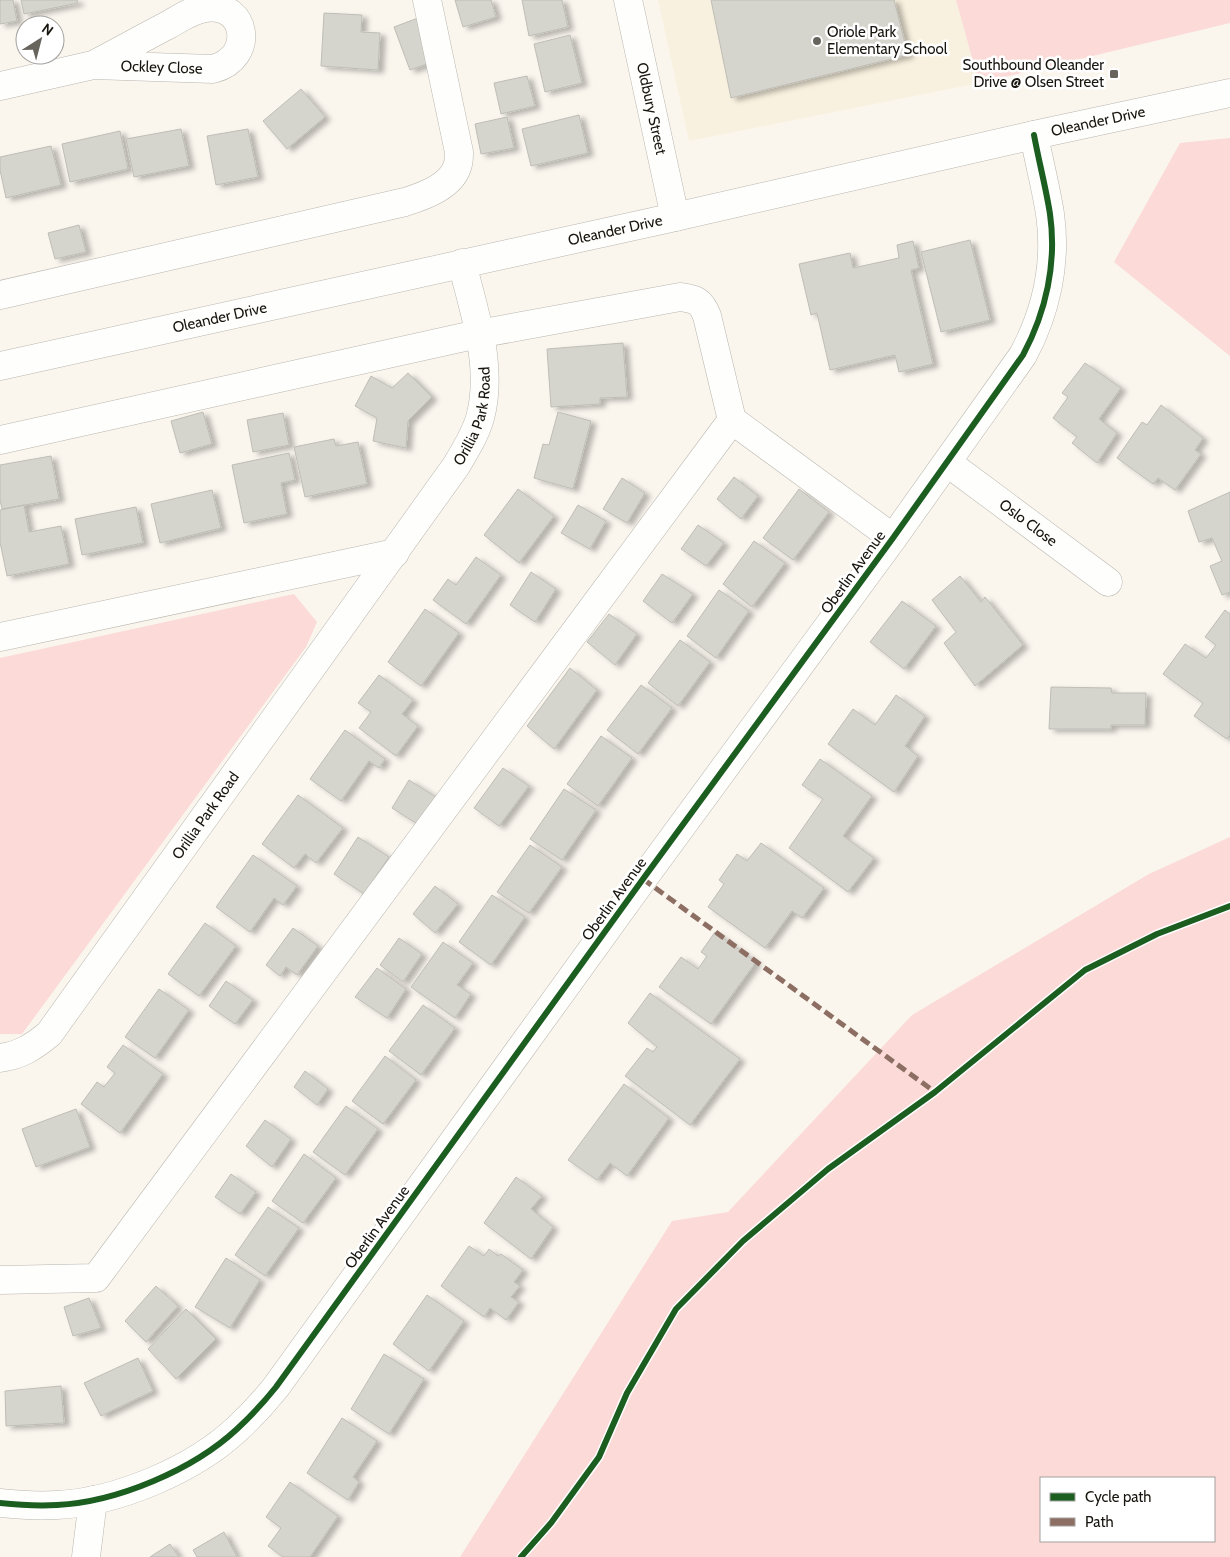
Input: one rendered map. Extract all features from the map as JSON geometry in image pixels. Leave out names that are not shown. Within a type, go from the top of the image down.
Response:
[{"type":"street","points":[[0,295],[405,202],[419,198],[442,186],[454,173],[458,164],[459,152],[427,0]]},
{"type":"street","name":"Oldbury Street","points":[[628,0],[675,217]]},
{"type":"street","name":"Ockley Close","points":[[0,86],[93,65],[213,69],[223,66],[235,56],[241,45],[241,32],[237,21],[227,11],[216,7],[204,8],[187,15],[93,65]]},
{"type":"street","name":"Oleander Drive","points":[[0,366],[1230,94]]},
{"type":"street","name":"Oberlin Avenue","points":[[0,1503],[28,1506],[59,1505],[93,1500],[132,1490],[159,1480],[236,1431],[263,1402],[315,1334],[643,879],[948,463],[1023,355],[1034,335],[1051,273],[1050,215],[1034,136]]},
{"type":"street","name":"Orillia Park Road","points":[[0,1058],[13,1056],[32,1048],[49,1034],[396,553],[456,466],[475,431],[480,417],[485,380],[484,360],[462,263]]},
{"type":"street","points":[[0,440],[478,334],[680,297],[694,299],[703,306],[732,420],[893,538]]},
{"type":"street","points":[[0,1280],[96,1278],[732,420]]},
{"type":"street","name":"Oslo Close","points":[[948,463],[1108,582]]},
{"type":"street","points":[[0,637],[396,553]]},
{"type":"street","points":[[86,1557],[93,1500]]},
{"type":"shaded area","name":"Oriole Park Elementary School","points":[[658,0],[956,0],[979,83],[689,141]]},
{"type":"shaded area","points":[[956,0],[1230,0],[1230,23],[979,83]]},
{"type":"shaded area","points":[[1230,138],[1230,356],[1114,262],[1180,143]]},
{"type":"shaded area","points":[[294,594],[317,622],[306,647],[22,1034],[0,1034],[0,658]]},
{"type":"shaded area","points":[[1230,837],[1230,1557],[460,1557],[672,1221],[728,1212],[912,1015],[1149,874]]},
{"type":"building","points":[[0,0],[13,0],[15,21],[0,24]]},
{"type":"building","points":[[21,0],[77,0],[78,3],[24,14]]},
{"type":"building","points":[[455,0],[491,0],[496,17],[463,27]]},
{"type":"building","points":[[522,0],[562,0],[568,27],[529,36]]},
{"type":"building","points":[[711,0],[894,0],[908,55],[731,98]]},
{"type":"building","points":[[324,13],[362,15],[361,32],[380,33],[378,70],[321,66]]},
{"type":"building","points":[[426,15],[441,59],[410,70],[394,27]]},
{"type":"building","points":[[570,35],[582,83],[545,92],[534,44]]},
{"type":"building","points":[[527,76],[535,106],[501,114],[494,83]]},
{"type":"building","points":[[301,89],[325,117],[287,149],[263,121]]},
{"type":"building","points":[[579,115],[588,153],[531,166],[522,129]]},
{"type":"building","points":[[507,117],[514,148],[481,154],[475,124]]},
{"type":"building","points":[[181,129],[189,166],[134,177],[126,139]]},
{"type":"building","points":[[248,129],[258,177],[216,185],[207,136]]},
{"type":"building","points":[[120,131],[128,169],[70,182],[62,144]]},
{"type":"building","points":[[51,146],[61,185],[6,198],[0,170],[0,157]]},
{"type":"building","points":[[79,225],[86,252],[55,259],[48,233]]},
{"type":"building","points":[[970,240],[990,320],[941,332],[921,252]]},
{"type":"building","points":[[913,241],[919,268],[911,270],[933,364],[899,372],[895,355],[830,370],[817,313],[811,315],[799,264],[850,253],[853,268],[899,258],[897,245]]},
{"type":"building","points":[[623,343],[627,397],[600,398],[600,404],[551,407],[547,349]]},
{"type":"building","points":[[1085,363],[1121,388],[1099,419],[1117,433],[1097,463],[1072,443],[1077,437],[1053,418],[1068,397],[1062,393]]},
{"type":"building","points":[[408,373],[432,397],[408,421],[406,448],[373,441],[377,418],[355,406],[371,376],[392,388]]},
{"type":"building","points":[[1161,405],[1203,438],[1195,450],[1201,454],[1175,490],[1158,478],[1153,484],[1117,458],[1142,422],[1147,425]]},
{"type":"building","points":[[203,412],[212,444],[180,453],[171,421]]},
{"type":"building","points":[[558,412],[591,421],[573,489],[534,478],[543,444],[549,445]]},
{"type":"building","points":[[283,413],[289,445],[253,452],[247,420]]},
{"type":"building","points":[[334,439],[336,446],[358,442],[367,484],[305,497],[294,447]]},
{"type":"building","points":[[289,453],[295,480],[281,483],[287,514],[244,523],[232,465]]},
{"type":"building","points":[[51,456],[59,499],[2,509],[0,500],[0,465]]},
{"type":"building","points":[[734,477],[758,496],[741,519],[717,499]]},
{"type":"building","points":[[622,478],[645,493],[627,523],[603,509]]},
{"type":"building","points":[[518,489],[554,516],[519,563],[484,535]]},
{"type":"building","points":[[799,489],[829,512],[793,560],[763,538]]},
{"type":"building","points":[[212,490],[221,528],[160,543],[151,504]]},
{"type":"building","points":[[1230,492],[1230,592],[1222,595],[1210,566],[1222,561],[1212,538],[1199,542],[1188,511]]},
{"type":"building","points":[[24,505],[29,532],[61,526],[69,564],[7,576],[0,542],[0,510]]},
{"type":"building","points":[[578,505],[606,521],[590,549],[561,533]]},
{"type":"building","points":[[136,507],[143,543],[82,555],[75,519]]},
{"type":"building","points":[[698,525],[724,543],[706,566],[681,549]]},
{"type":"building","points":[[754,541],[785,563],[752,607],[723,584]]},
{"type":"building","points":[[476,557],[501,575],[466,624],[433,600],[448,579],[456,585]]},
{"type":"building","points":[[531,572],[556,589],[535,622],[510,605]]},
{"type":"building","points":[[662,574],[693,594],[672,623],[643,601]]},
{"type":"building","points":[[960,576],[981,602],[985,597],[1023,645],[975,686],[944,643],[956,632],[932,600]]},
{"type":"building","points":[[719,590],[749,611],[716,658],[687,636]]},
{"type":"building","points":[[902,601],[936,626],[904,669],[870,642]]},
{"type":"building","points":[[425,609],[459,633],[421,686],[388,662]]},
{"type":"building","points":[[1225,610],[1230,614],[1230,734],[1227,739],[1194,716],[1203,703],[1163,674],[1185,644],[1206,658],[1216,645],[1205,637]]},
{"type":"building","points":[[609,614],[637,634],[615,665],[587,642]]},
{"type":"building","points":[[680,640],[710,662],[678,706],[648,683]]},
{"type":"building","points":[[570,668],[597,690],[554,749],[527,726]]},
{"type":"building","points":[[379,675],[413,700],[402,714],[418,726],[396,756],[359,728],[371,712],[358,703]]},
{"type":"building","points":[[641,685],[672,708],[638,754],[607,730]]},
{"type":"building","points":[[1051,687],[1111,688],[1112,693],[1146,693],[1145,725],[1111,725],[1111,729],[1049,729]]},
{"type":"building","points":[[896,695],[925,716],[905,746],[918,756],[894,792],[828,744],[853,709],[875,725]]},
{"type":"building","points":[[345,730],[385,759],[379,768],[369,761],[341,801],[310,779]]},
{"type":"building","points":[[601,736],[632,758],[598,806],[567,784]]},
{"type":"building","points":[[820,759],[872,796],[843,836],[874,858],[848,892],[789,848],[823,799],[802,785]]},
{"type":"building","points":[[503,768],[529,786],[499,826],[474,808]]},
{"type":"building","points":[[409,780],[436,797],[419,825],[392,808]]},
{"type":"building","points":[[564,789],[596,810],[562,860],[530,839]]},
{"type":"building","points":[[298,795],[343,828],[316,863],[305,854],[294,868],[262,844]]},
{"type":"building","points":[[358,837],[389,857],[364,894],[334,874]]},
{"type":"building","points":[[761,843],[824,888],[802,918],[792,911],[765,948],[708,907],[724,884],[719,880],[737,854],[747,861]]},
{"type":"building","points":[[530,845],[562,867],[529,913],[497,892]]},
{"type":"building","points":[[253,855],[297,886],[283,905],[274,898],[250,932],[216,907]]},
{"type":"building","points":[[435,886],[458,904],[435,933],[413,914]]},
{"type":"building","points":[[492,895],[525,917],[491,965],[459,942]]},
{"type":"building","points":[[205,923],[236,946],[199,996],[168,974]]},
{"type":"building","points":[[293,928],[318,946],[297,975],[286,967],[280,976],[266,965]]},
{"type":"building","points":[[715,932],[756,962],[711,1024],[659,987],[681,957],[698,969],[707,956],[701,952]]},
{"type":"building","points":[[399,938],[422,954],[403,982],[380,965]]},
{"type":"building","points":[[443,942],[473,963],[457,985],[471,994],[455,1018],[411,987]]},
{"type":"building","points":[[377,968],[406,989],[387,1018],[355,997]]},
{"type":"building","points":[[226,981],[253,1000],[235,1024],[209,1006]]},
{"type":"building","points":[[159,989],[189,1010],[155,1058],[125,1037]]},
{"type":"building","points":[[650,993],[740,1059],[690,1125],[625,1076],[647,1048],[653,1052],[657,1047],[628,1023]]},
{"type":"building","points":[[423,1005],[455,1028],[421,1075],[389,1051]]},
{"type":"building","points":[[123,1045],[163,1074],[120,1133],[81,1104],[97,1082],[104,1087],[115,1073],[107,1067]]},
{"type":"building","points":[[385,1056],[416,1080],[383,1124],[352,1101]]},
{"type":"building","points":[[305,1071],[328,1089],[317,1105],[294,1087]]},
{"type":"building","points":[[624,1084],[669,1118],[627,1176],[610,1163],[597,1180],[568,1160]]},
{"type":"building","points":[[346,1106],[378,1129],[345,1175],[313,1152]]},
{"type":"building","points":[[76,1109],[90,1147],[36,1167],[22,1129]]},
{"type":"building","points":[[265,1120],[291,1139],[272,1167],[246,1146]]},
{"type":"building","points":[[304,1154],[336,1178],[303,1223],[272,1201]]},
{"type":"building","points":[[231,1174],[256,1192],[240,1214],[215,1197]]},
{"type":"building","points":[[516,1177],[542,1196],[531,1209],[553,1227],[531,1259],[484,1223]]},
{"type":"building","points":[[268,1207],[299,1228],[265,1276],[235,1255]]},
{"type":"building","points":[[469,1246],[484,1256],[489,1249],[498,1256],[501,1254],[523,1270],[514,1282],[520,1286],[511,1297],[519,1302],[506,1320],[490,1308],[484,1317],[441,1286]]},
{"type":"building","points":[[226,1258],[260,1280],[230,1328],[195,1307]]},
{"type":"building","points":[[156,1286],[178,1306],[146,1342],[125,1321]]},
{"type":"building","points":[[427,1295],[464,1321],[429,1371],[393,1344]]},
{"type":"building","points":[[89,1298],[101,1328],[73,1336],[64,1307]]},
{"type":"building","points":[[186,1309],[216,1339],[176,1379],[148,1349]]},
{"type":"building","points":[[384,1354],[424,1379],[389,1434],[351,1409]]},
{"type":"building","points":[[138,1358],[153,1391],[101,1416],[84,1383]]},
{"type":"building","points":[[61,1386],[64,1423],[6,1426],[5,1391]]},
{"type":"building","points":[[342,1418],[377,1441],[353,1477],[359,1482],[348,1500],[307,1473]]},
{"type":"building","points":[[290,1482],[338,1516],[310,1557],[283,1557],[268,1546],[281,1528],[266,1517]]},
{"type":"building","points":[[224,1532],[237,1557],[197,1557],[193,1550]]},
{"type":"building","points":[[170,1544],[179,1557],[150,1557]]},
{"type":"marked path","points":[[643,879],[935,1092]]},
{"type":"cycle path","points":[[0,1503],[21,1505],[80,1503],[104,1498],[153,1481],[199,1458],[219,1444],[237,1429],[276,1387],[643,879],[893,538],[1023,355],[1038,322],[1048,287],[1052,251],[1052,232],[1047,194],[1034,135]]},
{"type":"cycle path","points":[[521,1557],[551,1523],[599,1457],[627,1393],[676,1309],[743,1241],[828,1169],[935,1092],[1085,970],[1157,934],[1230,906]]},
{"type":"place","name":"Oriole Park Elementary School","points":[[817,41]]},
{"type":"place","name":"Southbound Oleander Drive @ Olsen Street","points":[[1114,74]]}]
